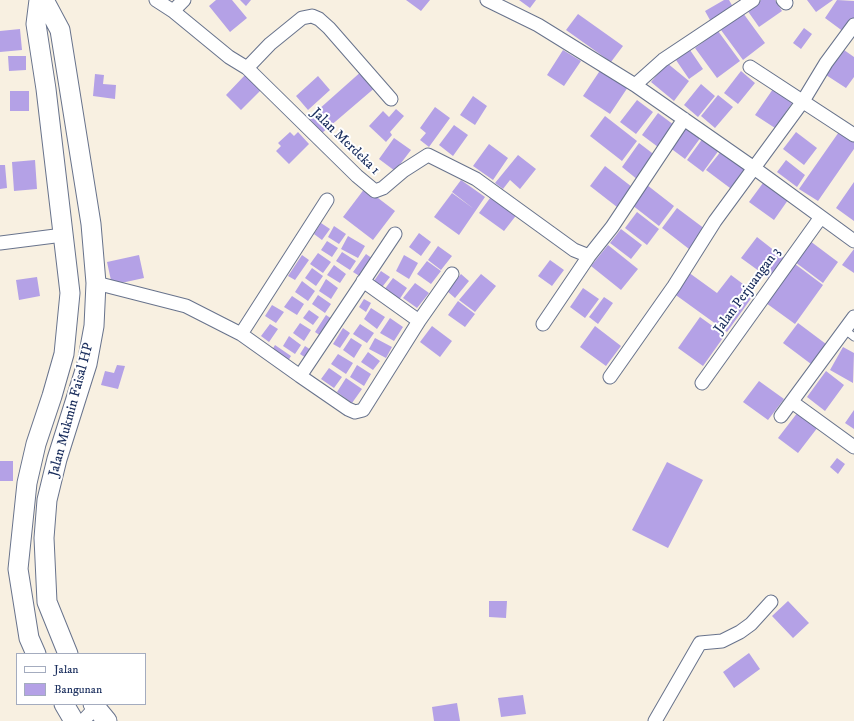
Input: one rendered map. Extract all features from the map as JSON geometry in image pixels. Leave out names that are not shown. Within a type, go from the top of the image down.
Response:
[{"type":"street","name":"Jalan Mukmin Faisal HP","points":[[36,653],[29,638],[18,569],[27,482],[36,444],[64,354],[70,293],[46,89],[36,24],[39,0]]},
{"type":"street","name":"Jalan Mukmin Faisal HP","points":[[44,0],[55,17],[60,30],[90,224],[96,283],[94,326],[87,364],[57,459],[47,500],[44,538],[47,602],[68,653]]},
{"type":"street","name":"Jalan Merdeka 1","points":[[156,0],[173,11],[229,58],[247,68],[357,176],[375,191],[383,188],[403,171],[428,155],[476,179],[574,250],[589,256]]},
{"type":"street","points":[[173,11],[184,0]]},
{"type":"street","points":[[487,0],[538,25],[635,85],[754,168],[854,241]]},
{"type":"street","points":[[635,85],[663,60],[753,0]]},
{"type":"street","points":[[247,68],[270,44],[302,18],[312,16],[319,19],[329,28],[391,99]]},
{"type":"street","points":[[610,377],[674,286],[715,221],[803,101],[826,63],[852,32]]},
{"type":"street","points":[[750,67],[854,135]]},
{"type":"street","points":[[543,324],[589,256],[612,227],[684,119]]},
{"type":"street","points":[[241,334],[326,200]]},
{"type":"street","name":"Jalan Perjuangan 3","points":[[702,383],[821,217]]},
{"type":"street","points":[[300,376],[395,234]]},
{"type":"street","points":[[0,243],[63,235]]},
{"type":"street","points":[[96,283],[186,306],[241,334],[348,409],[355,412],[363,410],[419,321],[452,274]]},
{"type":"street","points":[[363,281],[419,321]]},
{"type":"street","points":[[781,416],[849,334],[854,316]]},
{"type":"street","points":[[792,402],[854,447]]},
{"type":"street","points":[[655,721],[700,643],[722,641],[740,632],[751,624],[771,602]]},
{"type":"street","points":[[65,705],[74,721]]},
{"type":"building","points":[[216,0],[232,0],[247,18],[230,32],[209,6]]},
{"type":"building","points":[[240,0],[251,0],[246,6]]},
{"type":"building","points":[[406,0],[430,0],[421,11]]},
{"type":"building","points":[[519,0],[536,0],[530,8]]},
{"type":"building","points":[[724,0],[729,0],[733,7],[710,20],[705,11]]},
{"type":"building","points":[[761,0],[775,0],[782,11],[759,27],[747,10]]},
{"type":"building","points":[[807,0],[833,0],[816,12]]},
{"type":"building","points":[[837,0],[854,1],[854,18],[844,32],[825,18]]},
{"type":"building","points":[[743,13],[765,43],[743,60],[721,30]]},
{"type":"building","points":[[578,14],[623,46],[611,62],[566,30]]},
{"type":"building","points":[[804,28],[812,34],[801,49],[793,43]]},
{"type":"building","points":[[20,29],[22,50],[0,52],[0,31]]},
{"type":"building","points":[[718,31],[740,61],[717,78],[695,48]]},
{"type":"building","points":[[563,50],[581,61],[564,86],[547,75]]},
{"type":"building","points":[[690,50],[703,69],[689,79],[676,60]]},
{"type":"building","points":[[844,50],[854,57],[854,77],[846,88],[826,75]]},
{"type":"building","points":[[8,56],[26,56],[26,70],[9,71]]},
{"type":"building","points":[[667,63],[689,81],[674,101],[651,82]]},
{"type":"building","points":[[601,69],[628,87],[610,114],[583,96]]},
{"type":"building","points":[[363,70],[377,86],[322,133],[309,118]]},
{"type":"building","points":[[741,71],[755,83],[738,104],[724,93]]},
{"type":"building","points":[[95,74],[104,75],[103,84],[116,85],[115,99],[93,96]]},
{"type":"building","points":[[246,74],[262,89],[241,110],[226,95]]},
{"type":"building","points":[[318,76],[330,90],[308,110],[296,96]]},
{"type":"building","points":[[701,84],[715,96],[698,117],[684,105]]},
{"type":"building","points":[[773,89],[792,103],[775,128],[755,115]]},
{"type":"building","points":[[10,91],[29,91],[29,111],[10,111]]},
{"type":"building","points":[[718,95],[733,107],[715,128],[701,116]]},
{"type":"building","points":[[473,96],[487,106],[475,125],[460,115]]},
{"type":"building","points":[[637,100],[653,112],[636,134],[620,122]]},
{"type":"building","points":[[435,107],[450,118],[429,147],[420,140],[426,133],[420,128]]},
{"type":"building","points":[[396,109],[404,116],[390,132],[392,135],[386,142],[369,126],[383,111],[389,117]]},
{"type":"building","points":[[658,113],[674,125],[658,147],[642,135]]},
{"type":"building","points":[[605,116],[637,141],[622,161],[590,136]]},
{"type":"building","points":[[454,125],[468,135],[453,156],[439,145]]},
{"type":"building","points":[[685,125],[701,137],[685,159],[669,147]]},
{"type":"building","points":[[841,129],[854,139],[854,149],[818,201],[799,189]]},
{"type":"building","points":[[290,132],[294,136],[298,132],[309,144],[289,164],[276,151],[281,146],[278,143]]},
{"type":"building","points":[[796,132],[817,148],[804,165],[783,149]]},
{"type":"building","points":[[394,138],[411,150],[395,171],[379,159]]},
{"type":"building","points":[[703,138],[719,150],[703,172],[687,160]]},
{"type":"building","points":[[639,143],[656,156],[638,180],[622,167]]},
{"type":"building","points":[[489,144],[508,158],[493,180],[473,166]]},
{"type":"building","points":[[722,150],[749,171],[734,191],[706,170]]},
{"type":"building","points":[[518,155],[536,169],[520,189],[510,180],[503,189],[495,183]]},
{"type":"building","points":[[35,160],[37,189],[14,191],[12,162]]},
{"type":"building","points":[[786,160],[805,175],[797,187],[777,172]]},
{"type":"building","points":[[0,165],[5,165],[7,188],[0,189]]},
{"type":"building","points":[[605,166],[632,187],[617,207],[590,186]]},
{"type":"building","points":[[461,180],[485,197],[459,235],[434,217],[452,193],[474,209],[452,192]]},
{"type":"building","points":[[854,182],[854,221],[836,208]]},
{"type":"building","points":[[763,183],[788,200],[774,220],[749,202]]},
{"type":"building","points":[[647,185],[674,206],[659,226],[632,205]]},
{"type":"building","points":[[365,188],[395,211],[373,240],[343,217]]},
{"type":"building","points":[[493,194],[518,213],[504,231],[479,213]]},
{"type":"building","points":[[677,208],[705,229],[689,249],[662,228]]},
{"type":"building","points":[[637,212],[659,229],[647,245],[625,228]]},
{"type":"building","points":[[321,223],[330,229],[322,240],[314,234]]},
{"type":"building","points":[[334,226],[346,234],[339,244],[328,237]]},
{"type":"building","points":[[621,229],[642,245],[631,259],[610,243]]},
{"type":"building","points":[[419,233],[431,242],[421,256],[409,247]]},
{"type":"building","points":[[348,236],[365,246],[358,258],[341,249]]},
{"type":"building","points":[[757,237],[785,259],[770,279],[741,258]]},
{"type":"building","points":[[327,241],[338,248],[332,257],[321,250]]},
{"type":"building","points":[[810,241],[838,262],[823,283],[795,262]]},
{"type":"building","points":[[608,245],[638,269],[621,290],[591,266]]},
{"type":"building","points":[[438,246],[452,256],[441,270],[428,260]]},
{"type":"building","points":[[854,249],[854,273],[842,265]]},
{"type":"building","points":[[342,252],[356,261],[350,270],[336,261]]},
{"type":"building","points":[[318,253],[331,262],[323,273],[310,264]]},
{"type":"building","points":[[366,254],[373,259],[361,277],[353,272]]},
{"type":"building","points":[[139,255],[144,278],[112,285],[107,262]]},
{"type":"building","points":[[302,255],[309,260],[295,280],[288,276]]},
{"type":"building","points":[[404,255],[418,263],[409,279],[396,271]]},
{"type":"building","points":[[550,260],[564,270],[552,286],[538,276]]},
{"type":"building","points":[[427,261],[441,271],[431,284],[417,274]]},
{"type":"building","points":[[795,264],[823,285],[795,324],[766,303]]},
{"type":"building","points":[[334,265],[346,274],[340,283],[327,275]]},
{"type":"building","points":[[312,268],[323,276],[316,286],[305,278]]},
{"type":"building","points":[[381,271],[390,277],[379,291],[371,285]]},
{"type":"building","points":[[688,272],[717,293],[731,275],[755,293],[727,332],[673,293]]},
{"type":"building","points":[[461,274],[469,281],[455,298],[447,291]]},
{"type":"building","points":[[481,274],[496,286],[475,312],[459,300]]},
{"type":"building","points":[[37,277],[40,296],[19,300],[16,280]]},
{"type":"building","points":[[393,278],[407,288],[399,300],[384,290]]},
{"type":"building","points":[[326,279],[338,288],[331,299],[319,291]]},
{"type":"building","points":[[302,281],[315,291],[308,301],[295,292]]},
{"type":"building","points":[[415,283],[429,293],[417,308],[403,298]]},
{"type":"building","points":[[583,288],[599,299],[585,318],[570,307]]},
{"type":"building","points":[[318,295],[331,304],[325,313],[312,304]]},
{"type":"building","points":[[292,296],[304,304],[297,315],[284,307]]},
{"type":"building","points":[[604,297],[613,303],[598,324],[589,317]]},
{"type":"building","points":[[364,299],[371,303],[366,312],[359,307]]},
{"type":"building","points":[[458,301],[475,314],[465,327],[448,315]]},
{"type":"building","points":[[272,305],[284,312],[276,323],[265,316]]},
{"type":"building","points":[[371,308],[385,317],[377,329],[364,319]]},
{"type":"building","points":[[309,310],[319,317],[313,325],[303,318]]},
{"type":"building","points":[[326,315],[332,319],[321,336],[315,332]]},
{"type":"building","points":[[700,317],[725,335],[703,366],[678,348]]},
{"type":"building","points":[[390,318],[403,327],[394,341],[380,333]]},
{"type":"building","points":[[300,323],[311,330],[304,341],[293,333]]},
{"type":"building","points":[[798,323],[826,344],[811,364],[783,343]]},
{"type":"building","points":[[270,324],[278,329],[269,342],[261,336]]},
{"type":"building","points":[[360,324],[374,333],[367,343],[353,334]]},
{"type":"building","points":[[432,326],[452,341],[440,357],[420,342]]},
{"type":"building","points":[[595,326],[621,346],[606,366],[580,347]]},
{"type":"building","points":[[343,328],[350,333],[340,348],[333,344]]},
{"type":"building","points":[[289,336],[301,345],[295,354],[283,346]]},
{"type":"building","points":[[351,338],[362,345],[354,358],[343,350]]},
{"type":"building","points":[[375,338],[392,347],[386,358],[369,349]]},
{"type":"building","points":[[275,345],[291,356],[288,361],[272,350]]},
{"type":"building","points":[[305,346],[311,350],[306,358],[300,354]]},
{"type":"building","points":[[843,347],[854,353],[853,383],[830,370]]},
{"type":"building","points":[[368,352],[380,361],[373,370],[361,362]]},
{"type":"building","points":[[338,354],[353,363],[346,374],[331,364]]},
{"type":"building","points":[[117,365],[125,366],[118,389],[101,385],[105,371],[114,373]]},
{"type":"building","points":[[357,365],[371,374],[364,386],[350,377]]},
{"type":"building","points":[[329,368],[342,377],[334,388],[321,379]]},
{"type":"building","points":[[826,371],[844,385],[825,411],[807,397]]},
{"type":"building","points":[[346,378],[362,389],[352,403],[337,392]]},
{"type":"building","points":[[759,381],[784,399],[768,420],[743,402]]},
{"type":"building","points":[[854,410],[854,429],[845,423]]},
{"type":"building","points":[[798,412],[818,427],[798,453],[778,438]]},
{"type":"building","points":[[837,458],[845,464],[838,474],[830,467]]},
{"type":"building","points":[[0,461],[13,461],[13,481],[0,481]]},
{"type":"building","points":[[667,462],[703,480],[668,548],[632,530]]},
{"type":"building","points":[[489,601],[507,601],[506,618],[489,617]]},
{"type":"building","points":[[788,601],[809,623],[793,638],[772,616]]},
{"type":"building","points":[[749,653],[760,669],[734,688],[723,672]]},
{"type":"building","points":[[523,695],[526,714],[501,717],[498,698]]},
{"type":"building","points":[[457,703],[460,721],[434,721],[432,707]]}]
